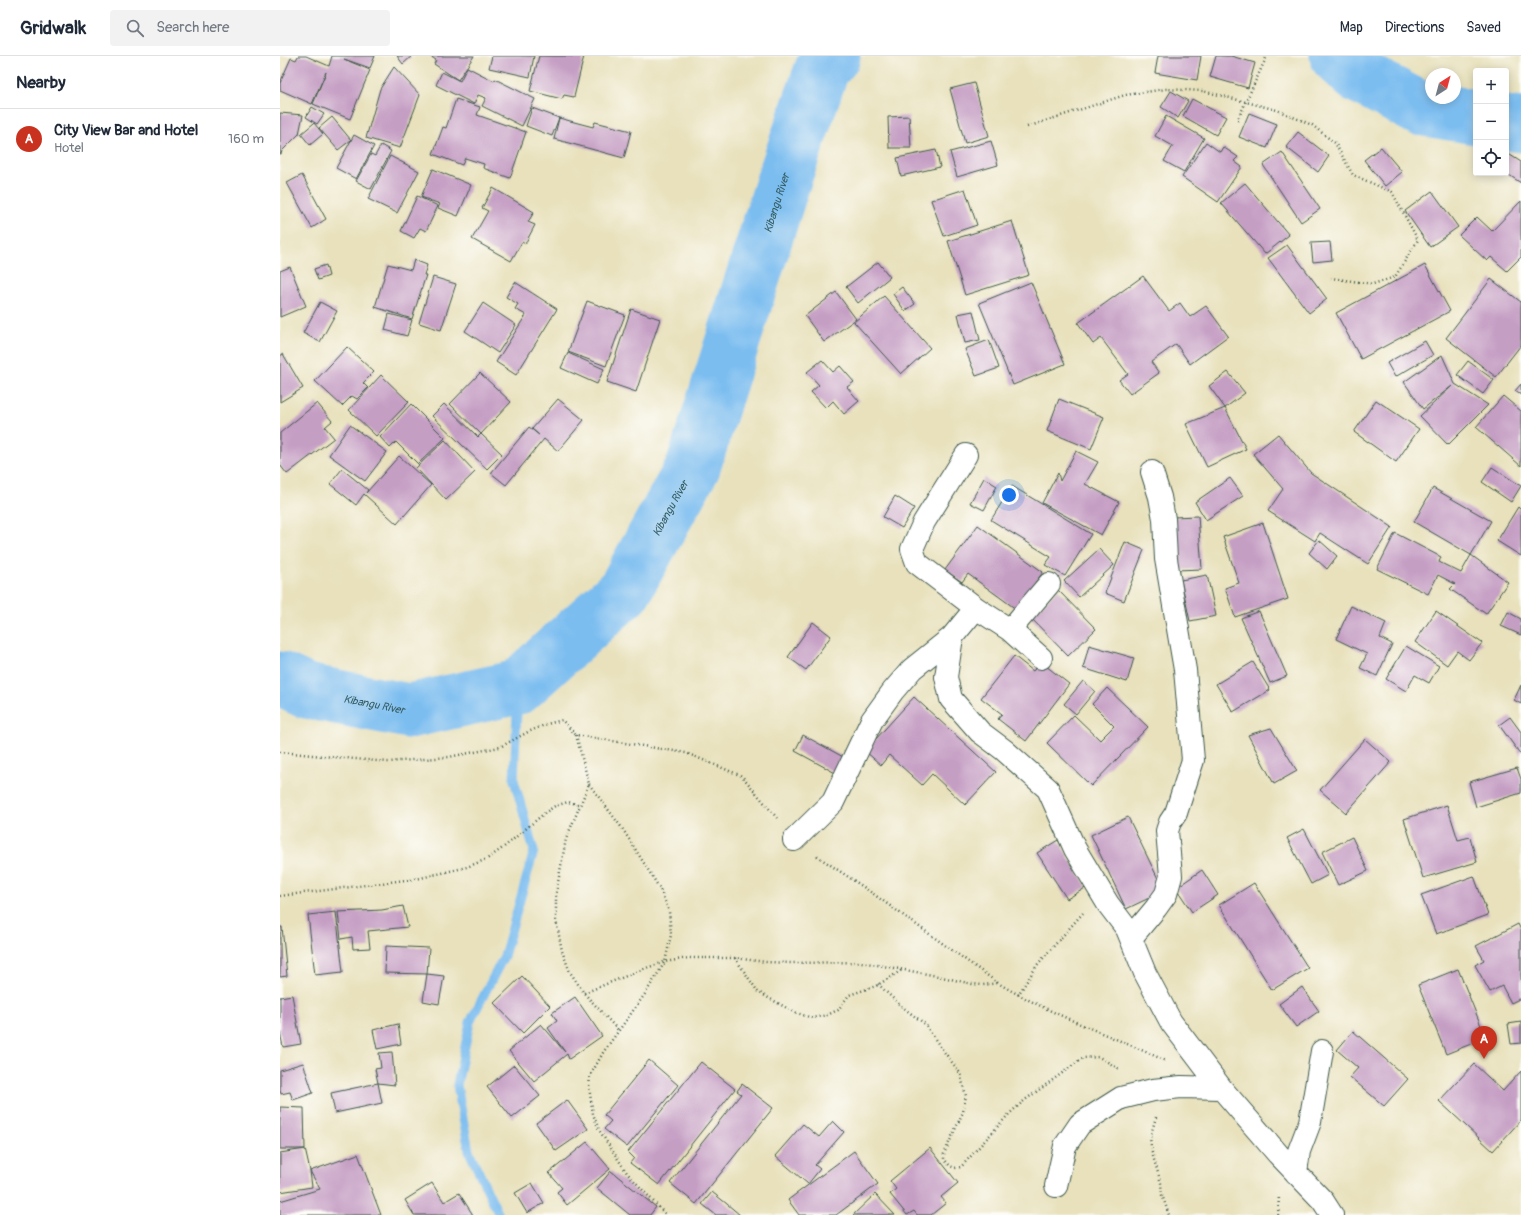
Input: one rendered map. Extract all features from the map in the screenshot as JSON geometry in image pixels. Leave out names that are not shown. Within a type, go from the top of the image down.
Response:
[{"type":"street","points":[[966,455],[924,522],[912,549],[918,563],[976,608],[1010,630],[1041,658]]},
{"type":"street","points":[[1131,938],[1166,894],[1171,876],[1167,831],[1170,822],[1176,813],[1194,760],[1185,670],[1166,559],[1164,519],[1160,497],[1152,472]]},
{"type":"street","points":[[1010,630],[1049,584]]},
{"type":"street","points":[[794,840],[833,802],[872,720],[893,691],[912,669],[952,637],[976,608]]},
{"type":"street","points":[[952,637],[946,678],[951,699],[980,732],[1004,750],[1048,789],[1075,849],[1113,911],[1124,923],[1145,973],[1171,1022],[1221,1088],[1296,1173],[1323,1201],[1332,1215]]},
{"type":"street","points":[[1296,1173],[1299,1150],[1310,1122],[1322,1050]]},
{"type":"street","points":[[1056,1186],[1065,1146],[1080,1124],[1121,1098],[1153,1090],[1181,1087],[1221,1088]]},
{"type":"path","points":[[1237,121],[1267,56]]},
{"type":"path","points":[[1027,127],[1126,95],[1166,89],[1203,91],[1277,110],[1312,125],[1335,143],[1353,175],[1392,192],[1418,240],[1395,277],[1373,284],[1331,278]]},
{"type":"path","points":[[280,752],[388,762],[449,757],[500,747],[534,729],[562,720],[576,735],[589,784],[626,835],[660,889],[668,911],[671,935],[665,962],[645,994],[604,1051],[590,1076],[588,1087],[593,1114],[598,1130],[627,1173],[666,1215]]},
{"type":"path","points":[[576,735],[686,753],[742,776],[770,808],[794,840],[865,888],[998,983],[1018,995],[1088,1029],[1141,1049],[1167,1062]]},
{"type":"path","points":[[589,784],[566,839],[556,892],[556,920],[562,951],[570,972],[584,994],[618,1030]]},
{"type":"path","points":[[280,896],[421,878],[467,867],[487,859],[555,806],[568,802],[581,805]]},
{"type":"path","points":[[1018,995],[1038,964],[1075,923],[1100,891]]},
{"type":"path","points":[[584,994],[665,962],[688,958],[734,958],[766,962],[861,962],[938,976],[972,984],[983,985],[998,983]]},
{"type":"path","points":[[734,958],[758,992],[794,1012],[812,1018],[827,1015],[838,1010],[849,995],[878,984],[903,970]]},
{"type":"path","points":[[878,984],[901,1006],[926,1024],[939,1045],[960,1073],[966,1096],[964,1112],[944,1154],[944,1158],[950,1166],[955,1168],[961,1167],[991,1132],[1025,1100],[1083,1058],[1099,1057],[1153,1090],[1160,1103],[1150,1138],[1152,1153],[1161,1183],[1162,1195],[1169,1215]]},
{"type":"building","points":[[298,56],[306,56],[329,66],[332,56],[375,56],[370,68],[344,59],[370,70],[350,119],[313,104],[326,72],[312,104],[280,90],[280,83],[291,58],[296,60]]},
{"type":"building","points":[[397,56],[412,56],[403,64]]},
{"type":"building","points":[[430,56],[474,56],[458,80],[434,64],[436,60]]},
{"type":"building","points":[[492,56],[534,56],[530,77],[489,68]]},
{"type":"building","points":[[539,56],[584,56],[574,97],[564,95],[562,99],[530,91]]},
{"type":"building","points":[[1158,56],[1201,56],[1197,80],[1155,73]]},
{"type":"building","points":[[1216,56],[1231,56],[1255,63],[1248,88],[1210,77]]},
{"type":"building","points":[[394,67],[420,95],[400,148],[366,138],[380,89]]},
{"type":"building","points":[[467,67],[535,99],[522,126],[482,106],[486,98],[478,95],[474,104],[436,85],[442,72],[460,81]]},
{"type":"building","points":[[974,83],[989,136],[965,143],[950,89]]},
{"type":"building","points":[[1171,91],[1188,101],[1178,118],[1161,107]]},
{"type":"building","points":[[456,99],[480,107],[477,115],[526,132],[510,178],[483,168],[484,164],[465,158],[462,165],[433,154],[443,127],[446,128]]},
{"type":"building","points":[[1192,99],[1226,117],[1216,135],[1183,116]]},
{"type":"building","points":[[312,107],[324,114],[317,124],[306,117]]},
{"type":"building","points":[[532,108],[559,118],[552,136],[526,126]]},
{"type":"building","points":[[280,113],[303,115],[299,134],[282,151],[281,154],[280,154]]},
{"type":"building","points":[[1249,113],[1277,124],[1267,148],[1239,137]]},
{"type":"building","points":[[909,116],[911,148],[889,148],[888,117]]},
{"type":"building","points":[[1166,116],[1204,138],[1184,172],[1164,161],[1173,146],[1155,136]]},
{"type":"building","points":[[332,117],[351,140],[338,150],[319,128]]},
{"type":"building","points":[[559,118],[593,127],[595,122],[631,131],[624,158],[554,139]]},
{"type":"building","points":[[314,123],[323,134],[310,145],[301,134]]},
{"type":"building","points":[[1298,132],[1329,156],[1318,172],[1286,147]]},
{"type":"building","points":[[354,135],[374,146],[356,179],[336,168]]},
{"type":"building","points":[[991,141],[998,165],[957,177],[950,152]]},
{"type":"building","points":[[1206,142],[1220,152],[1223,147],[1238,157],[1234,161],[1242,167],[1218,202],[1182,177]]},
{"type":"building","points":[[381,145],[391,151],[371,189],[356,181],[371,154],[375,156]]},
{"type":"building","points":[[1381,147],[1402,172],[1385,186],[1364,160]]},
{"type":"building","points":[[936,150],[940,167],[901,176],[897,158]]},
{"type":"building","points":[[1282,152],[1320,209],[1301,222],[1263,165]]},
{"type":"building","points":[[1509,154],[1521,162],[1521,183],[1509,175]]},
{"type":"building","points":[[390,156],[419,171],[397,213],[368,199]]},
{"type":"building","points":[[433,169],[471,185],[458,216],[438,208],[440,204],[421,197]]},
{"type":"building","points":[[302,175],[326,219],[312,228],[287,183]]},
{"type":"building","points":[[1245,183],[1289,235],[1265,254],[1221,203]]},
{"type":"building","points":[[493,188],[534,212],[528,222],[535,225],[525,244],[522,242],[511,261],[472,239],[488,211],[482,208]]},
{"type":"building","points":[[965,189],[977,225],[944,236],[931,200]]},
{"type":"building","points":[[1432,191],[1458,227],[1430,247],[1405,211]]},
{"type":"building","points":[[417,196],[438,206],[426,231],[420,228],[414,238],[401,231]]},
{"type":"building","points":[[1521,201],[1521,257],[1507,271],[1491,257],[1487,261],[1459,235],[1477,217],[1492,231]]},
{"type":"building","points":[[1012,221],[1029,275],[965,295],[948,241]]},
{"type":"building","points":[[1330,242],[1332,260],[1313,262],[1311,243]]},
{"type":"building","points":[[1287,245],[1327,299],[1309,313],[1268,258]]},
{"type":"building","points":[[414,260],[427,265],[424,275],[426,275],[412,319],[375,307],[388,264],[411,270]]},
{"type":"building","points":[[878,262],[890,277],[858,303],[846,287]]},
{"type":"building","points":[[326,265],[329,276],[318,280],[314,269]]},
{"type":"building","points":[[1425,265],[1450,311],[1361,359],[1336,313]]},
{"type":"building","points":[[290,267],[306,306],[280,317],[280,271]]},
{"type":"building","points":[[1143,276],[1169,311],[1180,303],[1190,317],[1206,306],[1228,336],[1190,364],[1176,344],[1151,362],[1159,373],[1130,394],[1119,380],[1128,374],[1101,338],[1093,344],[1078,323]]},
{"type":"building","points":[[433,277],[456,284],[441,330],[419,323]]},
{"type":"building","points":[[1491,279],[1521,302],[1521,345],[1496,377],[1446,338]]},
{"type":"building","points":[[515,282],[557,309],[516,375],[496,362],[526,315],[515,309],[518,304],[506,297]]},
{"type":"building","points":[[1031,282],[1065,364],[1013,385],[979,303]]},
{"type":"building","points":[[902,287],[915,304],[905,311],[893,294]]},
{"type":"building","points":[[836,292],[856,319],[824,342],[805,316]]},
{"type":"building","points":[[884,296],[930,348],[901,374],[854,322]]},
{"type":"building","points":[[587,301],[625,315],[606,366],[568,352]]},
{"type":"building","points":[[320,302],[337,311],[320,342],[303,333]]},
{"type":"building","points":[[483,303],[516,325],[498,353],[465,331]]},
{"type":"building","points":[[631,309],[660,319],[636,392],[607,382]]},
{"type":"building","points":[[973,311],[980,340],[965,343],[958,314]]},
{"type":"building","points":[[389,314],[412,320],[407,336],[385,330]]},
{"type":"building","points":[[989,340],[999,368],[976,376],[965,349]]},
{"type":"building","points":[[1425,341],[1433,355],[1395,377],[1387,363]]},
{"type":"building","points":[[347,347],[374,372],[363,383],[368,388],[357,399],[352,396],[342,406],[315,381]]},
{"type":"building","points":[[568,353],[604,369],[597,384],[561,368]]},
{"type":"building","points":[[283,354],[303,388],[280,402],[280,356]]},
{"type":"building","points":[[1442,355],[1455,384],[1488,405],[1448,445],[1420,416],[1452,386],[1423,409],[1404,382]]},
{"type":"building","points":[[822,360],[833,372],[840,366],[854,382],[847,387],[859,401],[844,414],[833,401],[826,408],[811,392],[819,385],[807,372]]},
{"type":"building","points":[[1468,361],[1494,380],[1483,394],[1457,375]]},
{"type":"building","points":[[1228,372],[1245,393],[1225,408],[1209,386]]},
{"type":"building","points":[[480,373],[511,402],[481,434],[450,404]]},
{"type":"building","points":[[381,375],[409,402],[376,436],[349,410]]},
{"type":"building","points":[[1521,384],[1521,395],[1515,391]]},
{"type":"building","points":[[1503,396],[1521,411],[1521,466],[1476,427]]},
{"type":"building","points":[[558,399],[584,420],[558,451],[544,439],[506,485],[491,473],[529,427],[539,435],[532,429]]},
{"type":"building","points":[[1059,399],[1104,417],[1091,449],[1047,431]]},
{"type":"building","points":[[1376,400],[1419,429],[1396,462],[1354,432]]},
{"type":"building","points":[[317,403],[332,421],[325,427],[334,438],[287,474],[280,465],[280,433]]},
{"type":"building","points":[[411,404],[445,438],[418,464],[396,442],[390,448],[380,437]]},
{"type":"building","points":[[444,404],[478,437],[481,434],[502,454],[487,469],[432,416]]},
{"type":"building","points":[[1225,408],[1246,449],[1207,467],[1186,424]]},
{"type":"building","points":[[350,425],[387,452],[365,481],[329,455]]},
{"type":"building","points":[[1278,434],[1311,473],[1392,527],[1368,564],[1320,533],[1315,541],[1268,511],[1283,489],[1253,454]]},
{"type":"building","points":[[445,440],[475,472],[446,500],[416,468]]},
{"type":"building","points":[[1076,451],[1098,462],[1085,484],[1119,502],[1101,535],[1042,503],[1058,473],[1060,481]]},
{"type":"building","points":[[399,456],[431,485],[397,524],[364,494],[356,505],[330,484],[342,469],[368,490],[366,493]]},
{"type":"building","points":[[1492,467],[1521,486],[1511,502],[1482,482]]},
{"type":"building","points":[[984,478],[997,486],[984,510],[970,503]]},
{"type":"building","points":[[1230,478],[1243,496],[1206,520],[1195,502]]},
{"type":"building","points":[[1012,486],[1091,534],[1065,576],[1045,565],[1051,557],[991,520]]},
{"type":"building","points":[[1433,488],[1491,521],[1471,555],[1414,522]]},
{"type":"building","points":[[895,496],[914,508],[902,528],[883,517]]},
{"type":"building","points":[[1518,507],[1521,510],[1521,556],[1497,541]]},
{"type":"building","points":[[1198,516],[1202,569],[1176,570],[1173,517]]},
{"type":"building","points":[[1263,523],[1288,599],[1235,617],[1225,588],[1239,583],[1223,537]]},
{"type":"building","points":[[978,525],[1043,572],[1016,609],[968,574],[962,582],[945,570]]},
{"type":"building","points":[[1395,533],[1441,557],[1439,562],[1461,573],[1471,555],[1508,582],[1486,614],[1450,589],[1455,584],[1438,575],[1428,594],[1377,569]]},
{"type":"building","points":[[1319,540],[1337,556],[1327,569],[1309,553]]},
{"type":"building","points":[[1125,542],[1144,550],[1124,601],[1105,593]]},
{"type":"building","points":[[1099,549],[1114,565],[1079,597],[1064,581]]},
{"type":"building","points":[[1207,575],[1216,616],[1190,621],[1181,580]]},
{"type":"building","points":[[1058,590],[1096,629],[1068,656],[1030,617]]},
{"type":"building","points":[[1351,606],[1386,623],[1380,638],[1392,644],[1377,676],[1360,668],[1367,654],[1336,639]]},
{"type":"building","points":[[1259,611],[1287,676],[1270,683],[1241,618]]},
{"type":"building","points":[[1436,611],[1482,643],[1469,660],[1457,651],[1447,665],[1415,642]]},
{"type":"building","points":[[1508,612],[1521,619],[1521,635],[1501,626]]},
{"type":"building","points":[[813,622],[831,636],[806,670],[788,657]]},
{"type":"building","points":[[1089,645],[1134,658],[1127,682],[1083,668]]},
{"type":"building","points":[[1406,646],[1439,666],[1429,683],[1415,675],[1406,691],[1386,679]]},
{"type":"building","points":[[1014,656],[1033,671],[1041,662],[1069,684],[1026,741],[998,719],[1002,714],[981,698]]},
{"type":"building","points":[[1253,662],[1270,690],[1233,712],[1216,684]]},
{"type":"building","points":[[1083,681],[1095,691],[1076,714],[1064,704]]},
{"type":"building","points":[[1521,685],[1521,704],[1514,700]]},
{"type":"building","points":[[1107,688],[1148,727],[1091,786],[1047,743],[1074,715],[1100,740],[1114,726],[1092,704]]},
{"type":"building","points":[[914,697],[996,772],[965,805],[932,774],[922,785],[889,755],[881,765],[865,751]]},
{"type":"building","points":[[1510,717],[1521,732],[1521,755],[1499,725]]},
{"type":"building","points":[[1271,728],[1297,771],[1274,784],[1248,735]]},
{"type":"building","points":[[803,735],[847,759],[839,775],[795,751]]},
{"type":"building","points":[[1365,739],[1391,762],[1346,813],[1320,790]]},
{"type":"building","points":[[1517,768],[1521,779],[1521,793],[1476,807],[1469,782]]},
{"type":"building","points":[[1447,805],[1458,840],[1470,837],[1477,862],[1423,878],[1404,819]]},
{"type":"building","points":[[1128,817],[1164,891],[1126,909],[1091,835]]},
{"type":"building","points":[[1304,829],[1328,875],[1311,884],[1287,838]]},
{"type":"building","points":[[1352,837],[1368,871],[1338,885],[1322,852]]},
{"type":"building","points":[[1058,840],[1087,887],[1067,899],[1037,853]]},
{"type":"building","points":[[1202,870],[1218,895],[1192,912],[1176,888]]},
{"type":"building","points":[[1474,876],[1488,915],[1436,934],[1421,895]]},
{"type":"building","points":[[1254,883],[1308,968],[1272,990],[1219,905]]},
{"type":"building","points":[[403,906],[408,927],[368,931],[370,948],[353,949],[352,937],[341,939],[338,912],[382,910]]},
{"type":"building","points":[[336,912],[343,972],[315,975],[308,915]]},
{"type":"building","points":[[1518,924],[1521,930],[1521,998],[1511,1003],[1502,986],[1490,992],[1475,965],[1484,960],[1476,946]]},
{"type":"building","points":[[280,927],[282,927],[287,976],[280,977]]},
{"type":"building","points":[[386,946],[429,948],[427,974],[385,973]]},
{"type":"building","points":[[1458,969],[1486,1038],[1446,1054],[1418,985]]},
{"type":"building","points":[[427,974],[444,976],[439,1004],[423,1001]]},
{"type":"building","points":[[522,976],[550,1006],[523,1033],[494,1003]]},
{"type":"building","points":[[1302,987],[1319,1011],[1296,1027],[1279,1004]]},
{"type":"building","points":[[292,995],[301,1044],[283,1047],[280,1032],[280,997]]},
{"type":"building","points":[[575,997],[602,1036],[569,1059],[567,1054],[534,1081],[509,1051],[541,1024],[565,1052],[548,1028],[557,1021],[552,1013]]},
{"type":"building","points":[[1521,1022],[1521,1043],[1511,1044],[1508,1024]]},
{"type":"building","points":[[398,1024],[401,1044],[377,1049],[373,1030]]},
{"type":"building","points":[[1353,1031],[1408,1079],[1384,1106],[1350,1077],[1358,1068],[1337,1050]]},
{"type":"building","points":[[392,1052],[395,1085],[378,1083],[375,1069],[381,1068],[379,1053]]},
{"type":"building","points":[[649,1060],[678,1085],[627,1147],[604,1129],[611,1121],[604,1115]]},
{"type":"building","points":[[701,1062],[735,1089],[659,1185],[630,1163],[634,1158],[628,1152]]},
{"type":"building","points":[[303,1063],[313,1093],[293,1100],[290,1092],[281,1094],[280,1070]]},
{"type":"building","points":[[1474,1064],[1503,1091],[1521,1071],[1521,1120],[1493,1151],[1439,1101]]},
{"type":"building","points":[[514,1065],[540,1096],[512,1118],[487,1087]]},
{"type":"building","points":[[378,1083],[382,1103],[335,1113],[331,1093]]},
{"type":"building","points":[[742,1084],[773,1108],[696,1204],[670,1183],[741,1094],[737,1091]]},
{"type":"building","points":[[567,1100],[588,1129],[556,1151],[536,1123]]},
{"type":"building","points":[[280,1107],[304,1108],[305,1149],[280,1149]]},
{"type":"building","points":[[833,1121],[844,1132],[815,1165],[820,1169],[808,1184],[775,1156],[803,1124],[819,1137]]},
{"type":"building","points":[[587,1142],[610,1169],[567,1205],[557,1192],[562,1188],[549,1173]]},
{"type":"building","points":[[930,1148],[958,1183],[941,1197],[946,1203],[931,1215],[917,1215],[914,1211],[907,1215],[890,1194],[896,1189],[890,1181]]},
{"type":"building","points":[[305,1149],[312,1187],[280,1192],[280,1153]]},
{"type":"building","points":[[854,1151],[878,1184],[836,1215],[799,1215],[788,1200]]},
{"type":"building","points":[[358,1154],[381,1215],[280,1215],[280,1201],[320,1189],[310,1171]]},
{"type":"building","points":[[611,1171],[656,1207],[650,1215],[630,1215],[597,1188]]},
{"type":"building","points":[[432,1183],[444,1202],[459,1193],[473,1215],[414,1215],[405,1200]]},
{"type":"building","points":[[532,1183],[544,1203],[527,1213],[515,1193]]},
{"type":"building","points":[[712,1192],[740,1215],[716,1215],[702,1204]]},
{"type":"building","points":[[875,1194],[895,1215],[853,1215]]},
{"type":"waterway","name":"Kibangu River","points":[[280,679],[306,691],[409,711],[518,687],[624,591],[693,467],[783,182],[822,69],[833,56]]},
{"type":"waterway","name":"Kibangu River","points":[[1337,56],[1357,75],[1419,108],[1473,117]]},
{"type":"waterway","name":"Kibangu River","points":[[1509,123],[1521,125]]},
{"type":"waterway","points":[[499,1215],[469,1151],[457,1085],[470,1022],[504,956],[534,851],[514,780],[518,687]]},
{"type":"place","name":"City View Bar and Hotel","points":[[1484,1059]]}]
